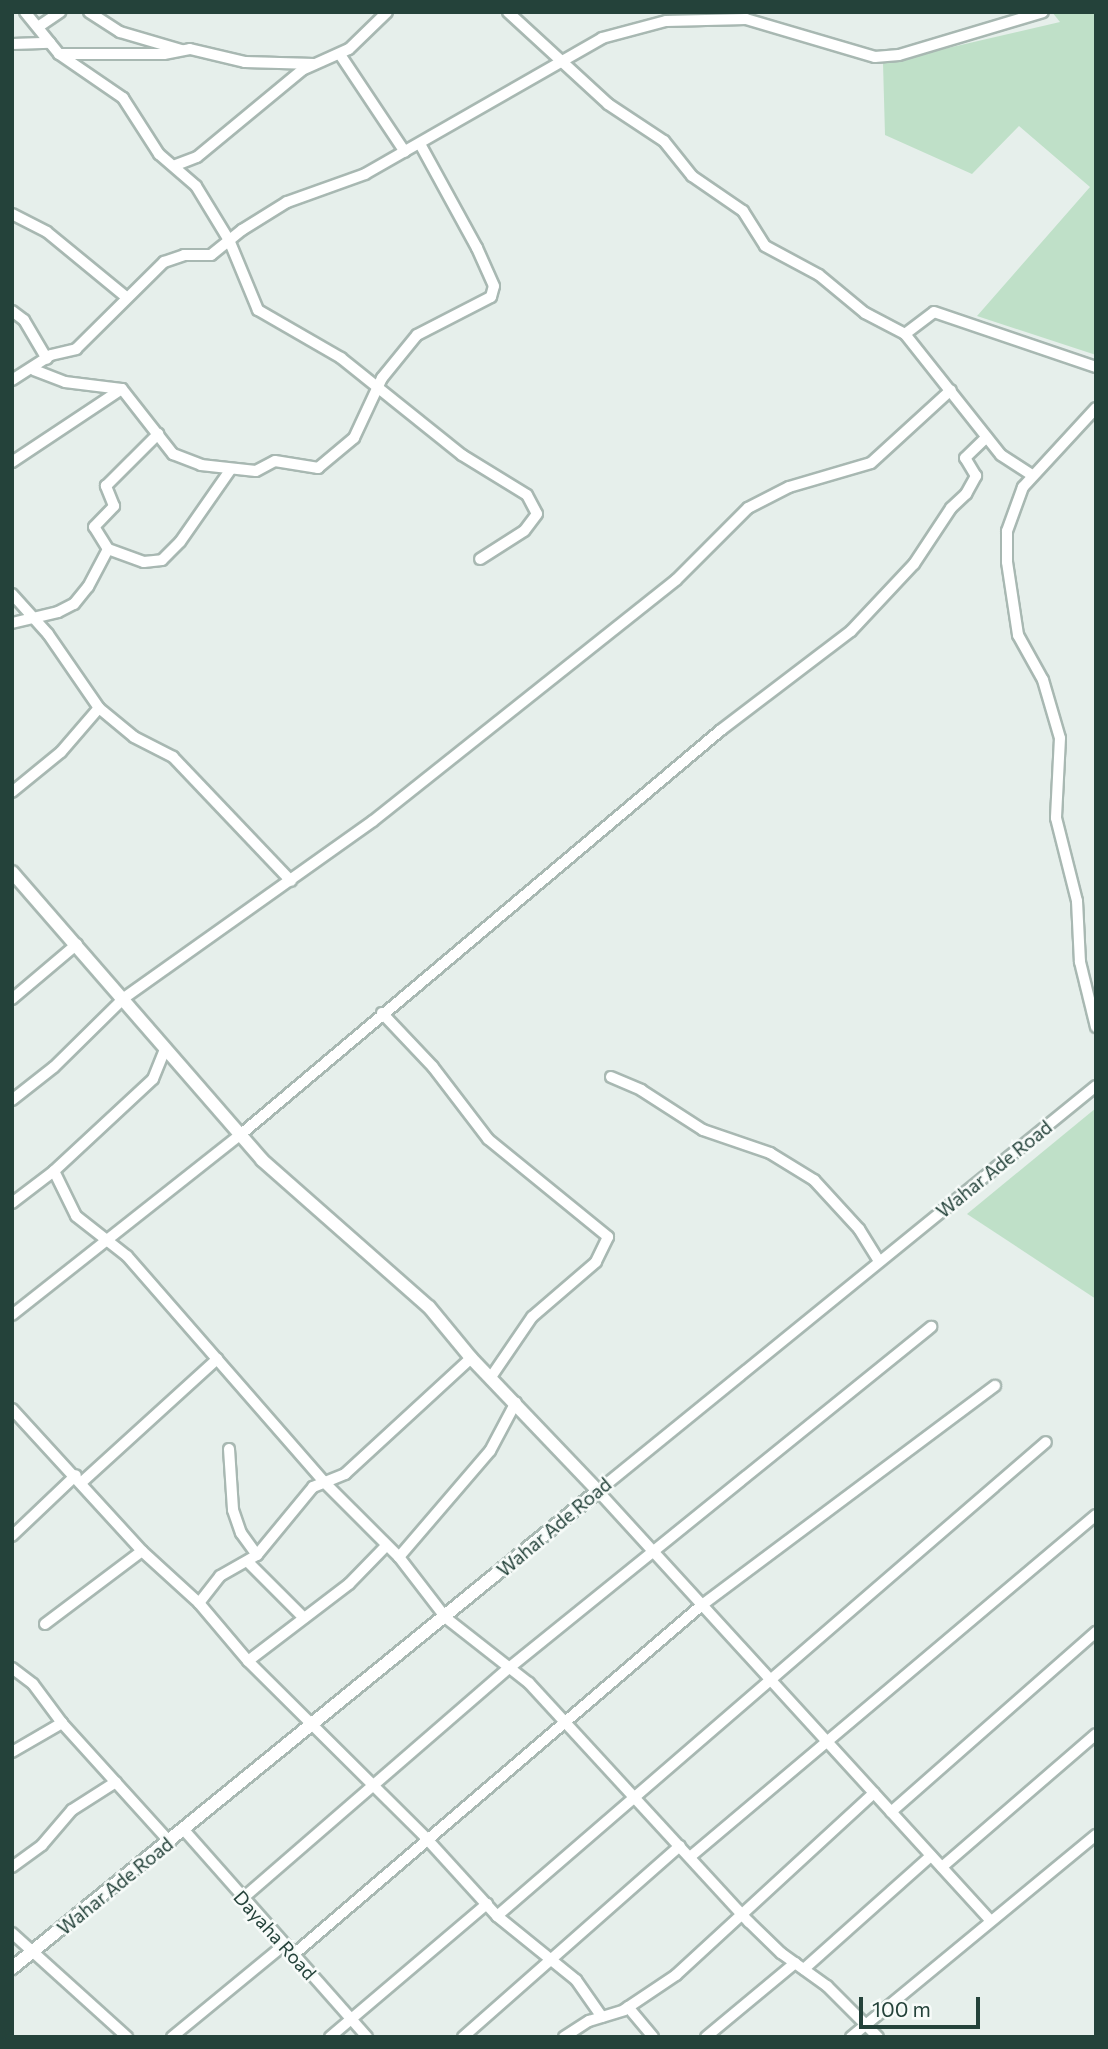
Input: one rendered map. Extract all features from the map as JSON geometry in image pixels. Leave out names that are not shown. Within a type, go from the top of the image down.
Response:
[{"type":"street","points":[[25,12],[59,54],[123,98],[159,154],[176,164],[196,186],[229,240],[258,310],[378,386],[462,455],[527,495],[537,514],[524,531],[480,559]]},
{"type":"street","points":[[38,27],[60,12]]},
{"type":"street","points":[[89,12],[120,32],[181,50]]},
{"type":"street","points":[[59,54],[205,50],[245,62],[314,64],[341,56],[387,12]]},
{"type":"street","points":[[508,12],[608,104],[664,141],[692,176],[743,211],[765,246],[820,275],[865,313],[905,334],[987,437],[1016,468],[1030,474]]},
{"type":"street","points":[[12,380],[34,370],[47,359],[76,349],[125,296],[164,262],[184,255],[211,255],[287,202],[365,174],[602,38],[646,24],[743,16],[875,57],[899,55],[1043,12]]},
{"type":"street","points":[[12,44],[51,43]]},
{"type":"street","points":[[341,56],[405,152]]},
{"type":"street","points":[[176,164],[197,158],[262,100],[314,64]]},
{"type":"street","points":[[34,370],[65,382],[122,389],[173,454],[230,469],[256,471],[275,461],[318,468],[354,438],[378,386],[417,335],[482,306],[492,297],[494,286],[419,144]]},
{"type":"street","points":[[12,214],[47,233],[125,296]]},
{"type":"street","points":[[12,311],[24,320],[47,359]]},
{"type":"street","points":[[905,334],[934,312],[1096,367]]},
{"type":"street","points":[[12,461],[122,389]]},
{"type":"street","points":[[12,1100],[54,1067],[124,998],[291,881],[676,580],[748,509],[789,487],[871,463],[951,390]]},
{"type":"street","points":[[1096,408],[1030,474],[1013,509],[1007,562],[1018,635],[1043,680],[1060,738],[1056,818],[1077,901],[1080,961],[1093,1001],[1096,1027]]},
{"type":"street","points":[[158,434],[106,486],[114,506],[94,527],[108,549],[144,562],[162,560],[180,542],[230,469]]},
{"type":"street","points":[[12,1315],[240,1135],[382,1013],[596,839],[722,730],[851,631],[914,564],[951,508],[966,494],[976,476],[965,458],[987,437]]},
{"type":"street","points":[[12,623],[36,621],[74,604],[108,549]]},
{"type":"street","points":[[12,594],[36,621],[99,708],[134,737],[173,757],[291,881]]},
{"type":"street","points":[[12,792],[61,752],[99,708]]},
{"type":"street","points":[[13,875],[77,944],[240,1135],[429,1307],[471,1358],[516,1402],[990,1920]]},
{"type":"street","points":[[12,999],[77,944]]},
{"type":"street","points":[[382,1013],[433,1067],[488,1139],[608,1237],[596,1262],[532,1317],[491,1377]]},
{"type":"street","points":[[12,1203],[54,1171],[153,1079],[165,1049]]},
{"type":"street","points":[[611,1077],[641,1090],[703,1130],[770,1153],[814,1180],[852,1220],[878,1260]]},
{"type":"street","name":"Wahar Ade Road","points":[[12,1968],[314,1726],[878,1260],[1096,1086]]},
{"type":"street","points":[[54,1171],[76,1216],[127,1256],[323,1481],[399,1557],[446,1618],[509,1668],[564,1721],[743,1915],[867,2024],[878,2037]]},
{"type":"street","points":[[242,1899],[509,1668],[931,1327]]},
{"type":"street","points":[[199,1603],[220,1576],[257,1555],[323,1481],[345,1474],[386,1441],[471,1358]]},
{"type":"street","points":[[12,1536],[217,1359]]},
{"type":"street","points":[[293,1955],[702,1605],[995,1386]]},
{"type":"street","points":[[399,1557],[490,1451],[516,1402]]},
{"type":"street","points":[[13,1412],[79,1479],[142,1551],[199,1603],[248,1661],[427,1839],[497,1916],[576,1980],[602,2017]]},
{"type":"street","points":[[497,1916],[632,1795],[1046,1442]]},
{"type":"street","points":[[229,1449],[235,1521],[257,1555]]},
{"type":"street","points":[[690,1857],[825,1740],[1096,1516]]},
{"type":"street","points":[[248,1661],[349,1584],[387,1545]]},
{"type":"street","points":[[46,1624],[142,1551]]},
{"type":"street","points":[[248,1562],[304,1618]]},
{"type":"street","points":[[891,1812],[1096,1632]]},
{"type":"street","points":[[12,1668],[33,1684],[62,1723],[170,1842]]},
{"type":"street","points":[[12,1752],[62,1723]]},
{"type":"street","points":[[942,1867],[1096,1734]]},
{"type":"street","points":[[12,1867],[42,1845],[72,1810],[116,1782]]},
{"type":"street","points":[[564,2037],[628,2007],[676,1975],[874,1793]]},
{"type":"street","name":"Dayaha Road","points":[[184,1830],[242,1899],[368,2037]]},
{"type":"street","points":[[851,2037],[1096,1835]]},
{"type":"street","points":[[463,2037],[680,1846]]},
{"type":"street","points":[[706,2037],[800,1966],[931,1856]]},
{"type":"street","points":[[330,2037],[487,1904]]},
{"type":"street","points":[[12,1933],[34,1950],[127,2037]]},
{"type":"street","points":[[172,2037],[284,1945]]},
{"type":"street","points":[[628,2007],[653,2037]]},
{"type":"green space","points":[[1052,12],[1096,12],[1096,355],[977,316],[1090,187],[1019,126],[972,174],[885,135],[883,63],[1060,22]]},
{"type":"green space","points":[[1096,1108],[1096,1299],[967,1214]]}]
